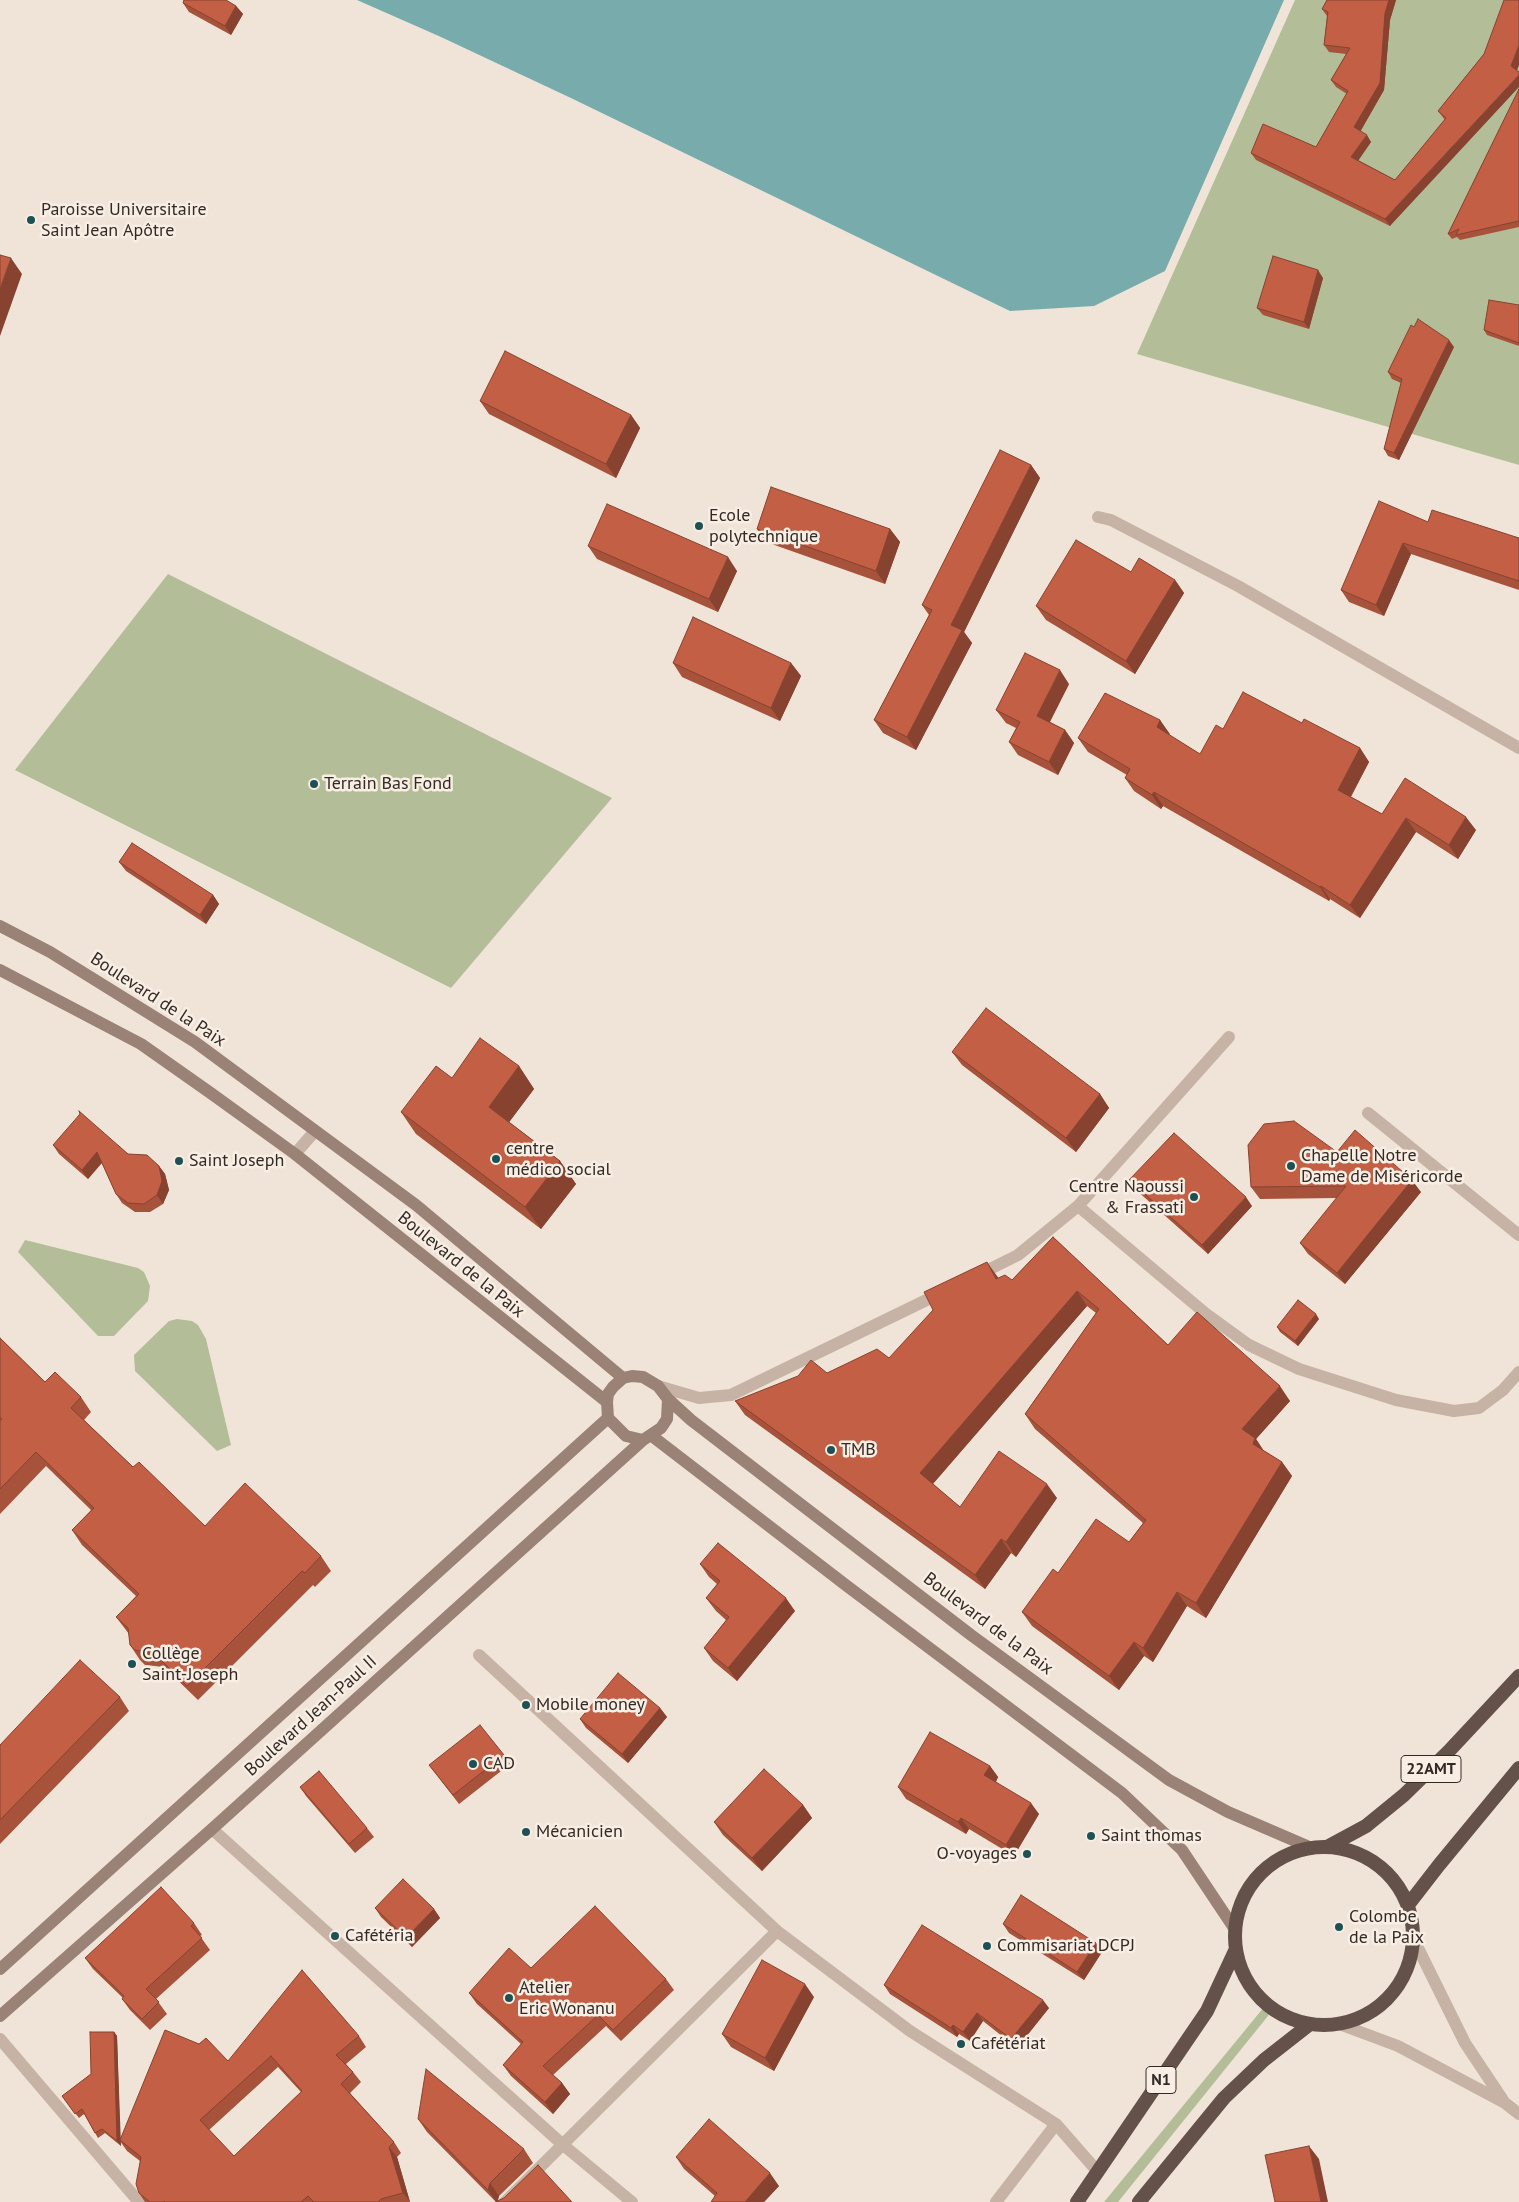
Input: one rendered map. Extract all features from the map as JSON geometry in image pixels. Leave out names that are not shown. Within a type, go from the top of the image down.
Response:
[{"type":"highway","name":"22AMT","points":[[1329,1846],[1366,1826],[1404,1795],[1449,1751],[1519,1676]]},
{"type":"highway","points":[[1408,1905],[1519,1768]]},
{"type":"highway","points":[[1306,1846],[1329,1846],[1362,1855],[1390,1875],[1408,1905],[1414,1940],[1407,1970],[1391,1996],[1368,2015],[1339,2024],[1310,2024],[1283,2016],[1260,2000],[1244,1977],[1235,1951],[1234,1928],[1249,1886],[1269,1863],[1286,1853],[1306,1846]]},
{"type":"highway","name":"N1","points":[[1077,2202],[1207,2011],[1235,1951]]},
{"type":"highway","points":[[1139,2202],[1224,2098],[1264,2060],[1310,2024]]},
{"type":"main road","name":"Boulevard de la Paix","points":[[0,926],[50,952],[195,1042],[416,1205],[623,1378]]},
{"type":"main road","name":"Boulevard de la Paix","points":[[0,970],[141,1044],[295,1154],[606,1402]]},
{"type":"main road","points":[[648,1438],[667,1419],[668,1399],[658,1386],[643,1377],[632,1376],[623,1378],[613,1387],[606,1402],[608,1418],[626,1436],[648,1438],[1122,1792],[1182,1850],[1234,1928]]},
{"type":"main road","name":"Boulevard de la Paix","points":[[668,1399],[692,1420],[964,1629],[1169,1780],[1228,1812],[1306,1846]]},
{"type":"main road","name":"Boulevard Jean-Paul II","points":[[0,1969],[608,1418]]},
{"type":"main road","name":"Boulevard Jean-Paul II","points":[[0,2016],[212,1829],[648,1438]]},
{"type":"street","points":[[1098,517],[1111,520],[1238,586],[1519,748]]},
{"type":"street","points":[[658,1386],[699,1398],[731,1395],[1018,1256],[1078,1206],[1229,1038]]},
{"type":"street","points":[[1368,1113],[1519,1235]]},
{"type":"street","points":[[295,1154],[315,1131]]},
{"type":"street","points":[[1078,1206],[1205,1312],[1249,1345],[1299,1369],[1396,1400],[1454,1411],[1479,1408],[1503,1390],[1519,1372]]},
{"type":"street","points":[[479,1656],[778,1931],[910,2031],[1056,2124],[1098,2172]]},
{"type":"street","points":[[212,1829],[562,2144],[632,2202]]},
{"type":"street","points":[[505,2202],[778,1931]]},
{"type":"street","points":[[1414,1940],[1465,2043],[1505,2103]]},
{"type":"street","points":[[1339,2024],[1398,2046],[1505,2103],[1519,2114]]},
{"type":"street","points":[[0,2039],[139,2202]]},
{"type":"street","points":[[996,2202],[1056,2124]]},
{"type":"green space","points":[[1295,0],[1519,0],[1519,465],[1137,354]]},
{"type":"green space","name":"Terrain Bas Fond","points":[[168,574],[612,798],[451,988],[15,770]]},
{"type":"green space","points":[[25,1240],[138,1268],[144,1272],[150,1286],[148,1301],[114,1336],[98,1336],[18,1252]]},
{"type":"green space","points":[[177,1319],[192,1321],[198,1325],[206,1339],[231,1445],[217,1451],[135,1371],[134,1355],[169,1321]]},
{"type":"green space","points":[[1269,2001],[1275,2003],[1272,2011],[1118,2202],[1104,2202]]},
{"type":"water","points":[[357,0],[1284,0],[1165,271],[1094,306],[1010,311],[573,99]]},
{"type":"building","points":[[184,0],[226,0],[236,6],[225,26],[183,3]]},
{"type":"building","points":[[1327,0],[1389,0],[1385,13],[1380,83],[1354,127],[1367,135],[1351,157],[1395,180],[1446,118],[1438,111],[1484,54],[1504,0],[1519,0],[1519,45],[1511,66],[1519,72],[1519,75],[1385,219],[1251,153],[1263,124],[1316,147],[1348,91],[1331,80],[1350,48],[1324,45],[1328,12],[1322,9]]},
{"type":"building","points":[[1519,89],[1519,221],[1456,235],[1459,229],[1448,234]]},
{"type":"building","points":[[0,255],[11,258],[0,289]]},
{"type":"building","points":[[1273,256],[1318,270],[1304,322],[1257,308]]},
{"type":"building","points":[[1489,300],[1519,305],[1519,343],[1484,330]]},
{"type":"building","points":[[1418,319],[1449,340],[1394,453],[1384,449],[1402,379],[1388,372],[1411,325],[1414,327]]},
{"type":"building","points":[[505,351],[631,415],[606,464],[480,401]]},
{"type":"building","points":[[1000,450],[1031,465],[951,625],[962,630],[907,737],[874,720],[932,610],[922,605]]},
{"type":"building","points":[[771,487],[890,529],[876,571],[757,529]]},
{"type":"building","points":[[1379,501],[1428,522],[1432,510],[1519,538],[1519,581],[1403,543],[1376,605],[1341,590]]},
{"type":"building","points":[[607,504],[728,557],[709,599],[588,546]]},
{"type":"building","points":[[1076,540],[1131,572],[1139,558],[1175,580],[1126,661],[1036,606]]},
{"type":"building","points":[[693,617],[791,663],[771,708],[673,663]]},
{"type":"building","points":[[1025,653],[1060,670],[1037,716],[1065,730],[1049,762],[1009,742],[1020,722],[996,710]]},
{"type":"building","points":[[1243,692],[1302,723],[1304,719],[1360,748],[1338,790],[1382,814],[1405,778],[1466,817],[1449,845],[1406,818],[1350,905],[1321,886],[1154,792],[1152,795],[1125,778],[1130,769],[1078,738],[1105,693],[1160,720],[1157,727],[1200,754],[1216,725],[1223,729]]},
{"type":"building","points":[[132,843],[213,895],[200,915],[119,862]]},
{"type":"building","points":[[986,1008],[1100,1094],[1066,1138],[952,1052]]},
{"type":"building","points":[[480,1038],[519,1066],[489,1107],[560,1161],[525,1207],[401,1112],[436,1066],[452,1078]]},
{"type":"building","points":[[79,1111],[128,1154],[147,1155],[159,1166],[162,1181],[157,1195],[144,1204],[128,1203],[116,1194],[97,1152],[82,1170],[53,1145],[80,1114]]},
{"type":"building","points":[[1294,1121],[1337,1152],[1355,1130],[1412,1180],[1337,1273],[1300,1243],[1346,1186],[1251,1187],[1248,1145],[1264,1124]]},
{"type":"building","name":"Centre Naoussi & Frassati","points":[[1174,1133],[1246,1197],[1202,1245],[1129,1180]]},
{"type":"building","points":[[1053,1237],[1168,1345],[1197,1312],[1280,1386],[1242,1429],[1255,1438],[1253,1444],[1282,1462],[1196,1603],[1177,1592],[1143,1648],[1134,1642],[1109,1676],[1022,1612],[1053,1569],[1058,1573],[1096,1519],[1129,1542],[1146,1520],[1025,1414],[1099,1309],[1077,1291],[920,1473],[960,1507],[999,1451],[1047,1484],[1006,1542],[1001,1539],[975,1575],[735,1401],[798,1376],[811,1360],[827,1373],[877,1349],[889,1358],[933,1310],[924,1292],[987,1262],[996,1279],[1005,1275],[1012,1280]]},
{"type":"building","points":[[1298,1300],[1316,1314],[1295,1341],[1277,1327]]},
{"type":"building","points":[[0,1338],[45,1382],[55,1372],[81,1397],[71,1408],[133,1467],[139,1462],[205,1526],[245,1483],[321,1556],[305,1573],[302,1571],[187,1686],[154,1653],[135,1650],[130,1645],[128,1628],[116,1617],[139,1594],[72,1530],[94,1508],[36,1452],[0,1489],[0,1420],[2,1419],[0,1417]]},
{"type":"building","points":[[718,1543],[786,1598],[728,1668],[704,1648],[729,1617],[706,1598],[720,1581],[700,1564]]},
{"type":"building","points":[[80,1660],[120,1697],[0,1820],[0,1745]]},
{"type":"building","points":[[618,1673],[660,1708],[622,1754],[580,1719]]},
{"type":"building","points":[[480,1725],[504,1755],[453,1795],[429,1765]]},
{"type":"building","points":[[930,1732],[990,1766],[984,1775],[1031,1803],[1006,1845],[961,1818],[958,1822],[898,1787]]},
{"type":"building","points":[[764,1769],[803,1805],[752,1858],[714,1822]]},
{"type":"building","points":[[319,1771],[367,1828],[349,1844],[300,1787]]},
{"type":"building","points":[[403,1879],[434,1909],[406,1938],[375,1908]]},
{"type":"building","points":[[161,1887],[194,1923],[191,1926],[202,1938],[146,1989],[159,2002],[142,2019],[122,1999],[124,1996],[85,1958]]},
{"type":"building","points":[[1021,1895],[1096,1943],[1077,1972],[1003,1924]]},
{"type":"building","points":[[595,1906],[666,1979],[613,2030],[598,2015],[543,2066],[562,2083],[545,2102],[503,2065],[523,2042],[469,1993],[509,1948],[531,1968]]},
{"type":"building","points":[[922,1925],[1043,2000],[1011,2039],[977,2013],[963,2032],[953,2025],[951,2028],[884,1985]]},
{"type":"building","points":[[762,1960],[805,1984],[765,2058],[722,2034]]},
{"type":"building","points":[[302,1970],[359,2036],[336,2055],[353,2072],[341,2084],[394,2142],[389,2147],[403,2193],[381,2199],[378,2202],[314,2202],[308,2196],[301,2202],[150,2202],[139,2193],[136,2184],[141,2157],[120,2140],[165,2030],[199,2044],[206,2038],[228,2061]],"holes":[[[271,2056],[302,2091],[234,2156],[200,2120]]]},
{"type":"building","points":[[90,2032],[114,2032],[117,2141],[102,2129],[95,2133],[82,2109],[75,2114],[62,2096],[91,2074]]},
{"type":"building","points":[[426,2069],[524,2149],[490,2183],[488,2190],[418,2119]]},
{"type":"building","points":[[709,2119],[770,2173],[745,2202],[711,2202],[717,2193],[676,2157]]},
{"type":"building","points":[[1309,2146],[1321,2202],[1275,2202],[1265,2155]]},
{"type":"building","points":[[538,2165],[572,2202],[497,2201],[504,2198]]},
{"type":"place","name":"Paroisse Universitaire Saint Jean Apôtre","points":[[31,220]]},
{"type":"place","name":"Ecole polytechnique","points":[[699,526]]},
{"type":"place","name":"Terrain Bas Fond","points":[[314,784]]},
{"type":"place","name":"centre médico social","points":[[496,1159]]},
{"type":"place","name":"Saint Joseph","points":[[179,1161]]},
{"type":"place","name":"Chapelle Notre Dame de Miséricorde","points":[[1291,1166]]},
{"type":"place","name":"Centre Naoussi & Frassati","points":[[1194,1197]]},
{"type":"place","name":"TMB","points":[[831,1450]]},
{"type":"place","name":"Collège Saint-Joseph","points":[[132,1664]]},
{"type":"place","name":"Mobile money","points":[[526,1705]]},
{"type":"place","name":"CAD","points":[[473,1764]]},
{"type":"place","name":"Mécanicien","points":[[526,1832]]},
{"type":"place","name":"Saint thomas","points":[[1091,1836]]},
{"type":"place","name":"O-voyages","points":[[1027,1854]]},
{"type":"place","name":"Colombe de la Paix","points":[[1339,1927]]},
{"type":"place","name":"Cafétéria","points":[[335,1936]]},
{"type":"place","name":"Commisariat DCPJ","points":[[987,1946]]},
{"type":"place","name":"Atelier Eric Wonanu","points":[[509,1998]]},
{"type":"place","name":"Cafétériat","points":[[961,2044]]}]
